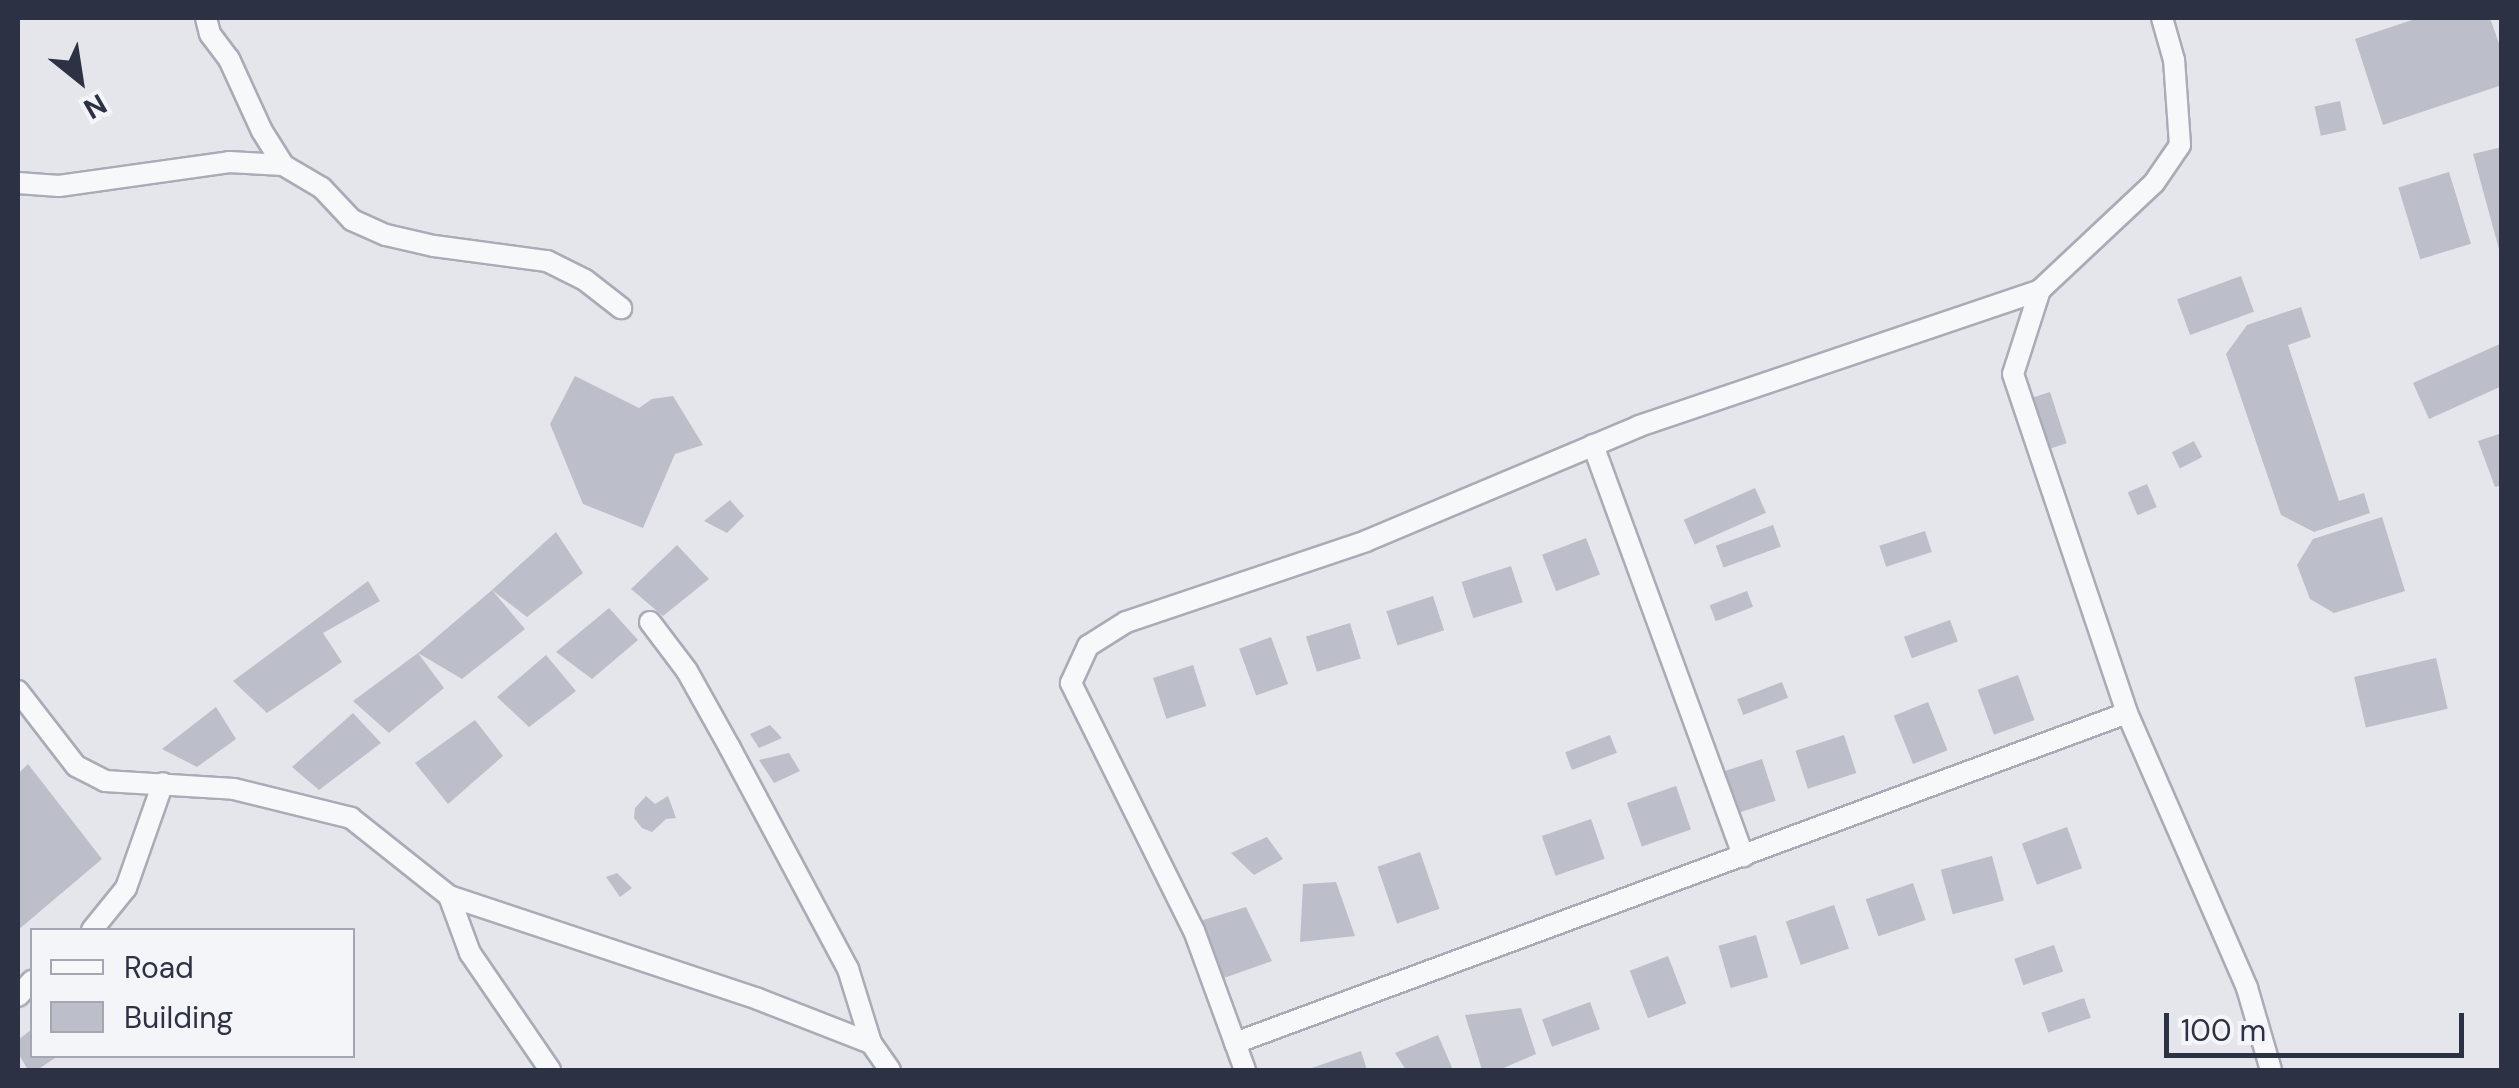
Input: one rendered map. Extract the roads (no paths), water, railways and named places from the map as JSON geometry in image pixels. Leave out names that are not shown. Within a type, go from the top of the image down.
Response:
[{"type":"street","points":[[206,18],[210,34],[229,58],[262,131],[284,165],[322,188],[352,220],[386,235],[503,258],[547,261],[585,280],[621,308]]},
{"type":"street","points":[[1245,1070],[1194,931],[1071,683],[1088,646],[1126,622],[1366,541],[1593,445],[2040,290],[2154,182],[2180,145],[2174,60],[2162,18]]},
{"type":"street","points":[[18,184],[59,186],[229,162],[284,165]]},
{"type":"street","points":[[2040,290],[2013,374],[2126,712],[2247,988],[2271,1070]]},
{"type":"street","points":[[1593,445],[1743,856]]},
{"type":"street","points":[[650,622],[687,671],[820,916],[848,969],[871,1042],[890,1070]]},
{"type":"street","points":[[18,690],[76,766],[106,781],[234,789],[351,818],[449,896],[758,999],[871,1042]]},
{"type":"street","points":[[1235,1043],[2126,712]]},
{"type":"street","points":[[94,928],[126,888],[164,783]]},
{"type":"street","points":[[449,896],[470,952],[550,1070]]}]
